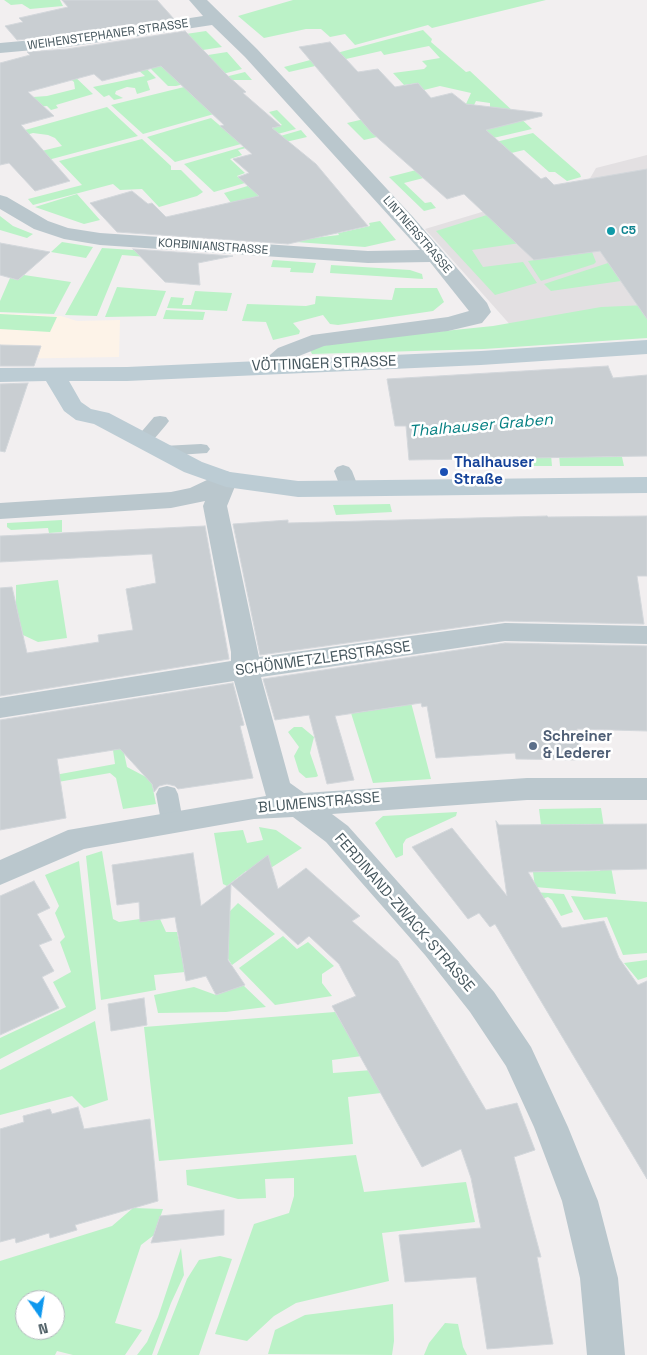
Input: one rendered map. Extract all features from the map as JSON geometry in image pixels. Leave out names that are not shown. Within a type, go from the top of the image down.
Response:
[{"type":"main road","name":"VÖTTINGER STRASSE","points":[[0,375],[96,375],[481,358],[647,347]]},
{"type":"main road","points":[[96,375],[101,418]]},
{"type":"main road","points":[[54,376],[72,406],[84,415],[101,418],[193,467],[226,479],[298,489],[347,480],[647,485]]},
{"type":"street","name":"LINTNERSTRASSE","points":[[197,0],[251,53],[407,222],[476,303],[480,312],[478,316],[448,324],[326,338],[286,353],[271,366]]},
{"type":"street","name":"WEIHENSTEPHANER STRASSE","points":[[0,48],[67,42],[216,19]]},
{"type":"street","name":"KORBINIANSTRASSE","points":[[0,201],[41,225],[64,233],[100,239],[368,257],[435,256]]},
{"type":"street","points":[[0,511],[171,500],[197,494],[226,479]]},
{"type":"street","name":"FERDINAND-ZWACK-STRASSE","points":[[226,479],[215,506],[245,652],[246,669],[277,789],[294,804],[337,834],[418,924],[482,1002],[519,1057],[551,1127],[580,1202],[599,1278],[606,1355]]},
{"type":"street","name":"SCHÖNMETZLERSTRASSE","points":[[0,708],[246,669],[505,632],[647,635]]},
{"type":"street","name":"BLUMENSTRASSE","points":[[0,873],[79,838],[169,807],[294,804],[526,789],[647,790]]},
{"type":"lane","points":[[160,421],[153,446],[201,449]]},
{"type":"shaded area","points":[[647,155],[647,313],[513,328],[425,229],[589,180],[596,168]]},
{"type":"shaded area","points":[[0,313],[61,316],[77,321],[120,320],[119,357],[0,359]]},
{"type":"green space","points":[[4,0],[60,0],[63,6],[30,9],[22,4],[11,5]]},
{"type":"green space","points":[[293,0],[546,0],[432,28],[428,25],[355,45],[345,34],[330,37],[321,29],[306,29],[264,38],[238,16]]},
{"type":"green space","points":[[423,30],[432,39],[431,42],[466,72],[470,71],[532,129],[446,149],[419,127],[364,140],[347,123],[429,104],[490,107],[490,103],[476,101],[474,105],[466,104],[471,93],[440,86],[424,90],[418,83],[404,85],[393,73],[424,69],[427,66],[422,61],[440,58],[429,46],[384,55],[381,51],[289,72],[284,67]]},
{"type":"green space","points":[[206,31],[222,47],[203,50],[208,55],[227,52],[242,69],[176,86],[168,86],[125,43]]},
{"type":"green space","points":[[121,44],[156,78],[147,81],[150,90],[137,94],[135,88],[127,87],[116,91],[115,94],[123,98],[114,100],[109,95],[104,97],[93,87],[145,76],[118,53]]},
{"type":"green space","points":[[50,53],[93,94],[56,105],[58,108],[51,110],[47,106],[34,107],[33,97],[47,96],[75,89],[74,82],[53,65]]},
{"type":"green space","points":[[245,72],[252,80],[233,80],[214,114],[143,134],[111,105]]},
{"type":"green space","points":[[107,107],[138,136],[33,164],[25,155],[62,146],[55,138],[48,135],[33,133],[22,136],[18,132]]},
{"type":"green space","points":[[277,110],[296,129],[175,162],[147,137],[211,118],[231,135],[240,133],[245,136],[282,125],[269,112]]},
{"type":"green space","points":[[301,130],[307,137],[290,141],[271,142],[238,150],[242,155],[230,159],[245,173],[237,176],[245,183],[214,192],[184,164]]},
{"type":"green space","points":[[533,133],[580,174],[581,177],[567,181],[555,172],[549,172],[524,150],[465,164],[454,152]]},
{"type":"green space","points":[[142,139],[171,166],[171,170],[181,170],[203,192],[197,196],[159,207],[142,189],[120,190],[113,184],[33,205],[28,199],[82,185],[59,161]]},
{"type":"green space","points":[[455,160],[463,168],[404,183],[425,203],[431,202],[436,208],[424,211],[389,177]]},
{"type":"green space","points":[[251,185],[274,211],[231,203],[224,193]]},
{"type":"green space","points":[[77,194],[100,220],[84,224],[35,207]]},
{"type":"green space","points":[[525,203],[589,233],[472,250],[483,267],[523,262],[537,283],[495,295],[436,231]]},
{"type":"green space","points":[[325,215],[339,233],[370,226],[369,223],[380,221],[396,240],[365,247],[296,242],[296,240],[339,235],[338,233],[301,238]]},
{"type":"green space","points":[[0,216],[13,226],[33,234],[27,238],[0,230]]},
{"type":"green space","points":[[62,242],[93,247],[86,258],[51,252]]},
{"type":"green space","points":[[102,248],[164,252],[159,258],[122,255],[97,316],[65,315]]},
{"type":"green space","points":[[592,252],[596,262],[594,264],[541,281],[528,261]]},
{"type":"green space","points":[[273,260],[316,263],[313,273],[290,272],[291,268],[271,267]]},
{"type":"green space","points":[[608,263],[621,281],[551,291],[544,284]]},
{"type":"green space","points":[[331,265],[410,270],[422,274],[423,279],[330,273]]},
{"type":"green space","points":[[24,275],[71,282],[54,314],[0,312],[0,301],[10,278],[18,280]]},
{"type":"green space","points":[[117,287],[166,291],[156,316],[105,317]]},
{"type":"green space","points":[[395,288],[437,288],[444,302],[433,311],[338,325],[330,324],[323,315],[293,323],[300,331],[299,334],[273,340],[266,322],[242,321],[247,304],[306,306],[315,304],[316,296],[392,300]]},
{"type":"green space","points":[[195,291],[232,293],[227,311],[167,308],[171,297],[184,298],[182,305],[191,305]]},
{"type":"green space","points":[[647,305],[647,338],[484,349],[312,354],[310,350],[314,347],[376,338],[493,326],[601,307]]},
{"type":"green space","points":[[166,310],[205,312],[203,320],[163,319]]},
{"type":"green space","points":[[0,314],[57,317],[50,332],[0,329]]},
{"type":"green space","points":[[572,429],[579,457],[622,457],[624,466],[560,466],[559,455],[551,455],[552,466],[515,466],[514,459]]},
{"type":"green space","points":[[390,504],[392,512],[336,515],[333,505]]},
{"type":"green space","points":[[62,520],[62,532],[49,533],[48,528],[11,530],[7,527],[7,523]]},
{"type":"green space","points":[[58,580],[67,638],[38,642],[23,635],[16,607],[16,585]]},
{"type":"green space","points":[[402,668],[431,779],[373,783],[351,713],[402,706],[390,670]]},
{"type":"green space","points":[[294,727],[302,727],[314,737],[310,753],[318,776],[316,777],[306,778],[299,772],[294,756],[299,747],[288,732]]},
{"type":"green space","points":[[123,748],[127,767],[146,777],[152,784],[156,804],[123,809],[116,778],[110,773],[0,792],[33,779],[115,764],[113,750]]},
{"type":"green space","points":[[601,808],[606,840],[595,840],[592,824],[541,825],[539,809]]},
{"type":"green space","points":[[457,812],[456,816],[406,839],[403,844],[403,855],[396,858],[375,823],[383,816]]},
{"type":"green space","points":[[259,827],[276,830],[302,848],[255,878],[246,871],[227,886],[223,884],[214,833],[243,830],[247,843],[263,840]]},
{"type":"green space","points":[[102,851],[113,919],[119,922],[140,919],[140,922],[160,919],[166,932],[177,932],[185,972],[154,975],[156,990],[101,1000],[86,856]]},
{"type":"green space","points":[[609,856],[616,894],[535,887],[533,872],[600,871]]},
{"type":"green space","points":[[79,861],[96,1009],[0,1059],[0,1038],[66,1007],[53,982],[71,972],[60,942],[65,937],[55,913],[59,906],[45,875]]},
{"type":"green space","points":[[533,892],[564,894],[573,912],[561,916],[552,900],[548,897],[518,907]]},
{"type":"green space","points":[[571,896],[647,902],[647,953],[623,955],[607,917],[584,920]]},
{"type":"green space","points":[[238,903],[275,934],[232,965],[218,943],[228,913]]},
{"type":"green space","points":[[283,936],[297,949],[308,942],[334,966],[322,974],[322,983],[332,996],[275,1005],[239,968]]},
{"type":"green space","points":[[647,960],[647,977],[638,980],[624,963]]},
{"type":"green space","points":[[243,985],[266,1007],[226,1012],[158,1013],[154,995],[194,987],[216,995]]},
{"type":"green space","points":[[335,1012],[362,1056],[332,1060],[333,1073],[372,1070],[381,1093],[348,1097],[353,1144],[159,1161],[144,1027]]},
{"type":"green space","points":[[95,1021],[108,1100],[84,1108],[72,1096],[0,1115],[0,1070]]},
{"type":"green space","points":[[356,1155],[364,1192],[466,1182],[475,1222],[382,1233],[389,1281],[296,1303],[274,1316],[247,1341],[215,1334],[254,1224],[289,1213],[294,1196],[294,1178],[265,1179],[266,1198],[238,1199],[187,1185],[186,1170]]},
{"type":"green space","points":[[133,1208],[163,1209],[154,1235],[141,1245],[115,1323],[142,1330],[125,1355],[73,1355],[57,1351],[55,1355],[0,1355],[0,1261],[112,1226]]},
{"type":"green space","points":[[181,1248],[184,1275],[171,1303],[152,1355],[137,1355],[147,1342],[158,1317]]},
{"type":"green space","points":[[220,1256],[232,1259],[199,1355],[157,1355],[187,1279],[199,1260]]},
{"type":"green space","points":[[393,1304],[394,1341],[392,1355],[268,1354],[275,1330],[305,1315]]},
{"type":"green space","points":[[445,1323],[458,1324],[463,1347],[467,1355],[424,1355],[429,1343]]},
{"type":"building","points":[[62,0],[157,0],[174,19],[67,35],[17,40],[5,26],[23,22],[19,18],[68,7]]},
{"type":"building","points":[[185,31],[246,92],[243,93],[281,126],[272,128],[316,164],[368,226],[288,244],[117,232],[90,203],[132,191],[148,204],[152,203],[166,217],[259,196],[238,177],[249,173],[233,159],[252,154],[220,126],[224,125],[161,66],[102,81],[94,74],[28,92],[54,116],[21,125],[70,181],[35,191],[9,163],[0,165],[0,63],[30,55],[27,52],[67,49]]},
{"type":"building","points":[[330,42],[358,72],[378,69],[395,87],[418,83],[431,98],[452,93],[466,104],[542,113],[542,116],[486,130],[541,179],[546,177],[554,185],[647,169],[647,319],[600,251],[534,260],[464,194],[447,199],[371,132],[299,47]]},
{"type":"building","points":[[0,243],[50,252],[18,280],[0,275]]},
{"type":"building","points":[[133,249],[233,256],[198,263],[200,285],[165,282]]},
{"type":"building","points":[[0,345],[41,346],[34,366],[0,366]]},
{"type":"building","points":[[608,366],[613,378],[647,375],[647,456],[409,460],[406,426],[395,426],[387,379]]},
{"type":"building","points":[[28,383],[5,452],[0,451],[0,384]]},
{"type":"building","points":[[547,516],[647,516],[647,576],[637,576],[644,624],[505,621],[260,655],[233,524],[288,520],[288,523]]},
{"type":"building","points":[[205,526],[229,659],[0,696],[0,588],[12,587],[27,653],[99,642],[98,635],[133,630],[126,589],[156,583],[152,554],[0,562],[0,536]]},
{"type":"building","points":[[505,643],[647,646],[647,731],[577,729],[581,760],[516,759],[515,753],[436,758],[427,706],[422,707],[421,703],[335,716],[354,780],[327,784],[309,715],[275,720],[263,679]]},
{"type":"building","points":[[233,683],[244,725],[240,726],[253,778],[178,789],[167,784],[159,786],[154,792],[152,784],[120,749],[57,759],[66,818],[0,830],[0,720]]},
{"type":"building","points":[[496,821],[499,825],[647,824],[647,869],[528,872],[562,928],[604,921],[619,958],[638,985],[647,981],[647,1179],[495,924],[490,927],[479,913],[468,919],[412,847],[452,828],[507,896]]},
{"type":"building","points":[[193,853],[201,906],[268,855],[278,889],[306,868],[360,916],[352,921],[398,961],[486,1110],[517,1103],[535,1150],[514,1157],[541,1257],[537,1257],[553,1344],[487,1349],[476,1277],[405,1282],[399,1235],[481,1228],[471,1178],[461,1149],[422,1167],[332,1006],[356,996],[339,964],[309,936],[298,945],[231,884],[228,960],[245,985],[216,995],[206,976],[186,981],[175,917],[140,922],[139,902],[117,905],[112,865]]},
{"type":"building","points":[[34,881],[50,908],[37,914],[52,940],[39,945],[54,971],[42,977],[59,1008],[0,1035],[0,896]]},
{"type":"building","points":[[144,998],[147,1025],[111,1031],[108,1004]]},
{"type":"building","points":[[78,1107],[84,1129],[150,1119],[158,1201],[75,1225],[77,1230],[50,1238],[49,1233],[16,1243],[15,1238],[0,1242],[0,1129],[24,1122],[23,1116],[50,1109],[52,1114]]},
{"type":"building","points":[[224,1210],[224,1235],[151,1243],[160,1216]]},
{"type":"place","name":"C5","points":[[611,231]]},
{"type":"place","name":"Thalhauser Straße","points":[[444,472]]},
{"type":"place","name":"Schreiner & Lederer","points":[[533,746]]},
{"type":"water label","name":"Thalhauser Graben","points":[[481,426]]}]
